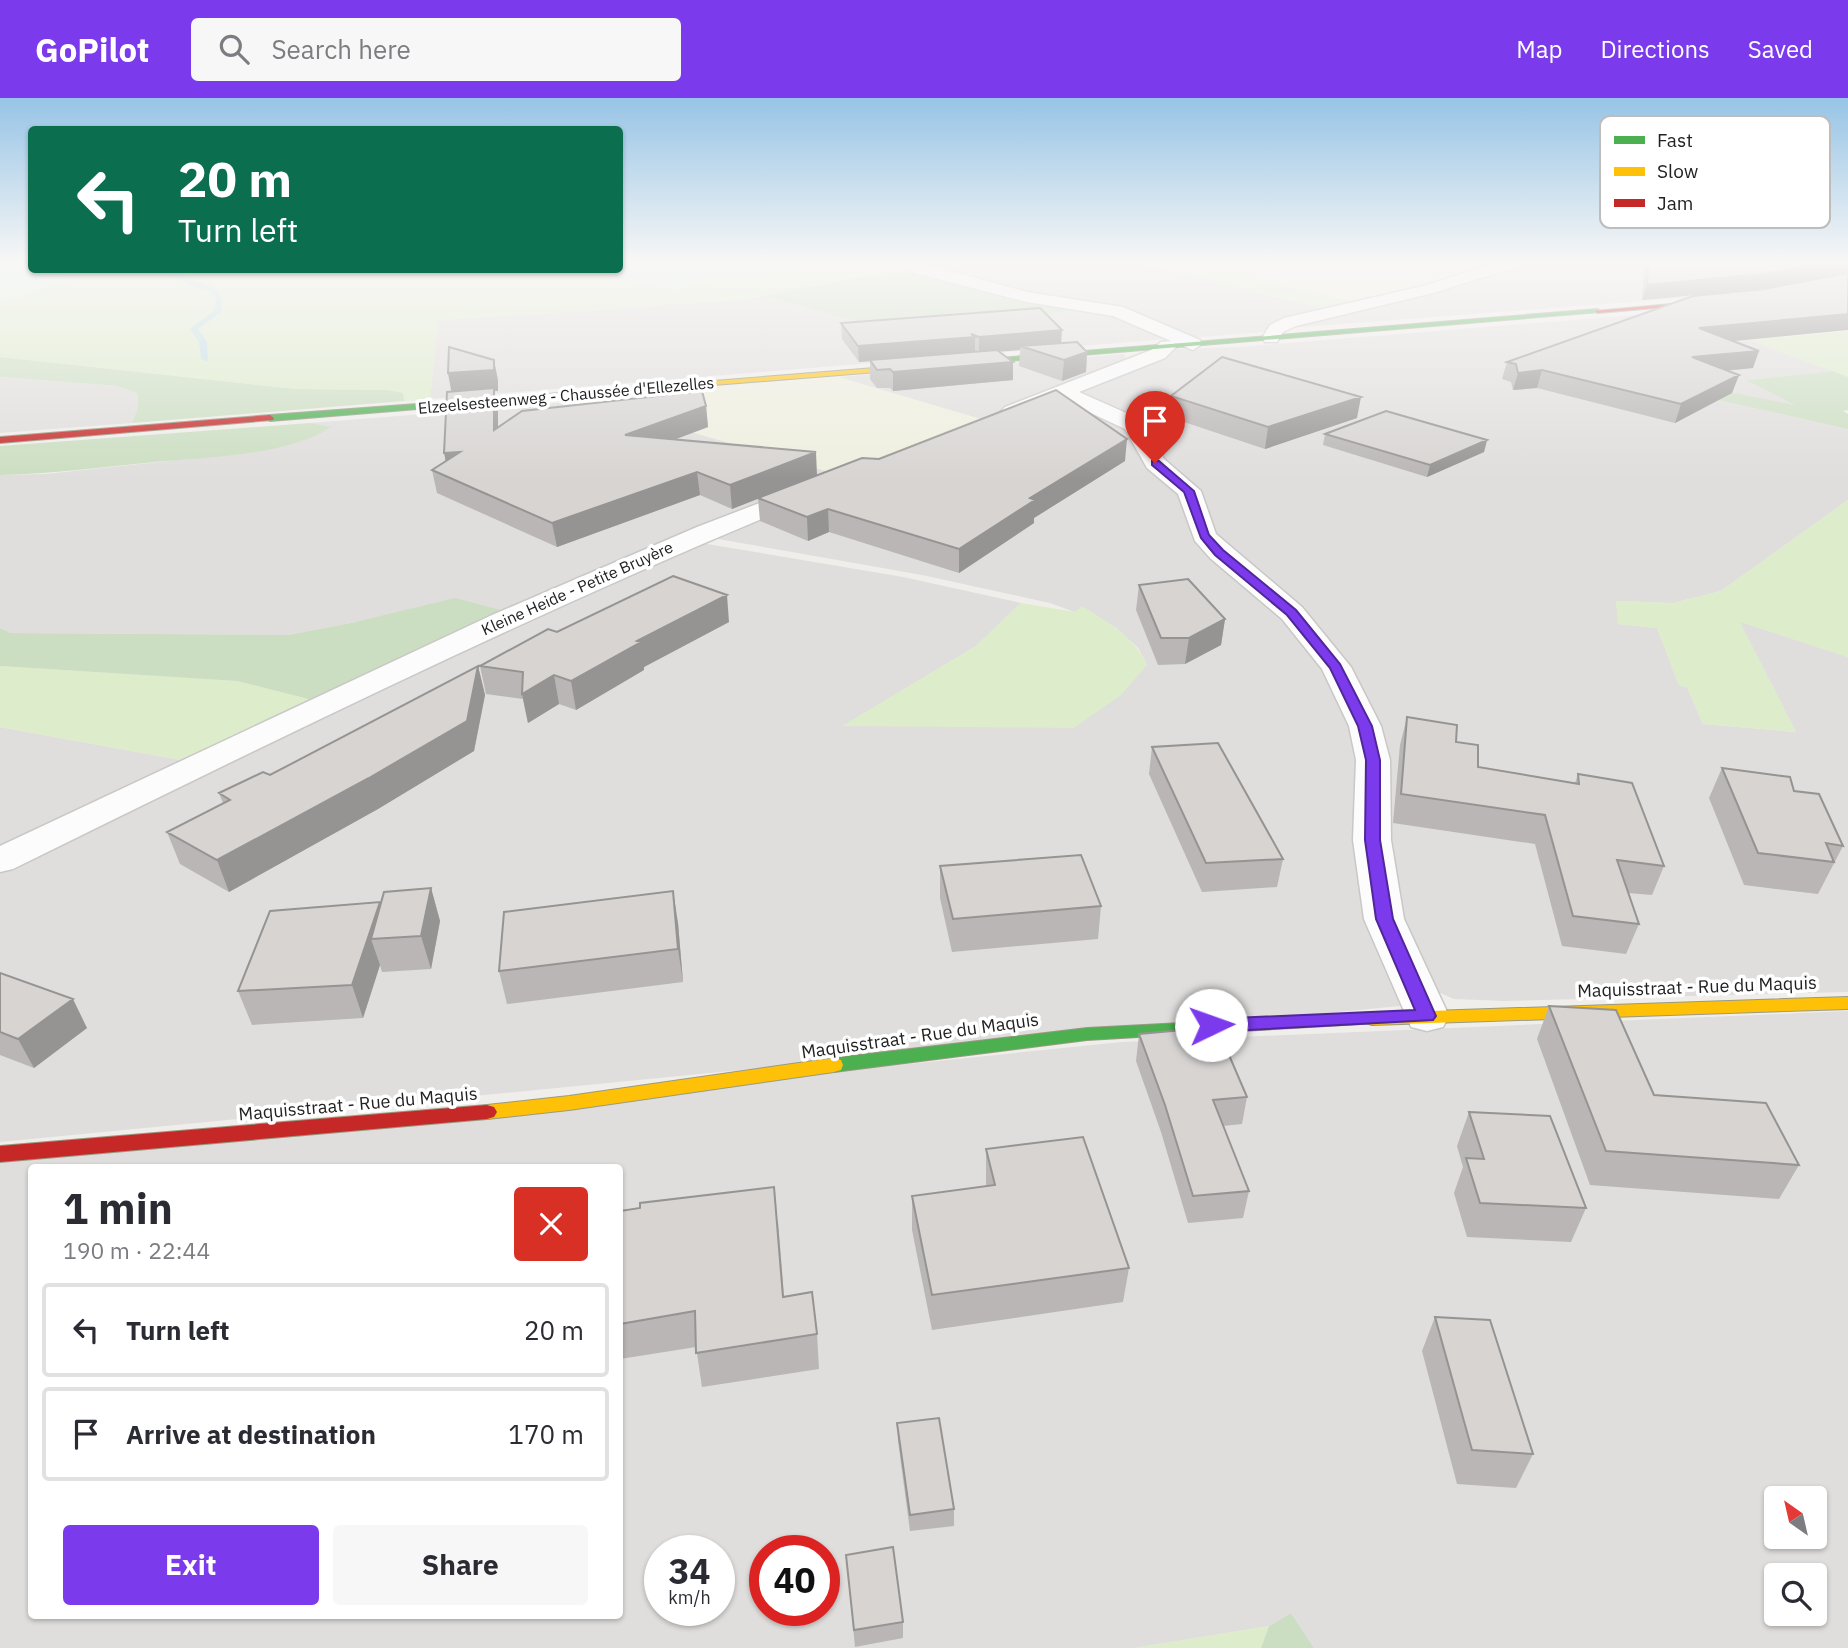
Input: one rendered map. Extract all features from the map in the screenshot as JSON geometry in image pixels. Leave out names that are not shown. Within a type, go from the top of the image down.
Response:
[{"type":"main road","name":"Elzeelsesteenweg - Chaussée d'Ellezelles","points":[[0,440],[1315,334]]},
{"type":"main road","name":"Maquisstraat - Rue du Maquis","points":[[0,1154],[379,1123],[569,1103],[913,1054],[1087,1034],[1427,1016],[1848,1003]]},
{"type":"street","points":[[1171,334],[1194,344]]},
{"type":"street","points":[[1271,338],[1273,334]]},
{"type":"street","points":[[986,422],[1157,354],[1168,346]]},
{"type":"street","points":[[1063,392],[1134,425],[1155,463],[1189,491],[1204,536],[1219,552],[1292,613],[1336,667],[1365,726],[1373,760],[1373,840],[1384,919],[1427,1016]]},
{"type":"street","name":"Kleine Heide - Petite Bruyère","points":[[0,861],[397,670],[690,537],[832,482]]},
{"type":"shaded area","points":[[437,334],[1170,334],[1179,338],[430,399]]},
{"type":"shaded area","points":[[1180,334],[1234,334],[1188,338]]},
{"type":"shaded area","points":[[1396,334],[1734,334],[1833,371],[1747,380],[1798,406],[1647,376],[1635,381],[1848,429],[1848,500],[1721,591],[1673,603],[1616,601],[1619,624],[1657,628],[1679,685],[1687,687],[1703,724],[1796,732],[1739,621],[1848,657],[1848,992],[1504,1001],[1454,999],[1436,991],[1403,928],[1347,673],[1225,552],[1161,461],[1150,431],[1135,420],[1069,392],[1176,349],[1239,347]]},
{"type":"shaded area","points":[[1124,354],[1128,363],[984,420],[838,377]]},
{"type":"shaded area","points":[[0,377],[118,386],[138,394],[138,407],[132,423],[0,433]]},
{"type":"shaded area","points":[[1061,394],[1129,426],[1183,493],[1191,510],[1280,609],[1334,681],[1350,718],[1410,1005],[0,1142],[0,867],[689,541],[903,577],[1021,603],[976,646],[843,726],[1147,665],[1138,648],[1115,627],[1050,603],[922,575],[701,536]]},
{"type":"shaded area","points":[[584,401],[840,475],[512,613],[356,622],[288,635],[9,633],[0,628],[0,475],[46,474],[252,452],[330,428],[310,423]]},
{"type":"shaded area","points":[[0,727],[192,762],[0,854]]},
{"type":"shaded area","points":[[1848,1011],[1848,1648],[1314,1648],[1291,1613],[1269,1626],[1135,1648],[0,1648],[0,1157],[1122,1042]]},
{"type":"green space","points":[[0,334],[437,334],[430,399],[404,401],[387,390],[296,389],[0,357]]},
{"type":"green space","points":[[1733,334],[1775,334],[1783,337],[1848,334],[1848,377]]},
{"type":"green space","points":[[0,357],[296,389],[387,390],[403,393],[404,401],[132,423],[138,407],[138,394],[118,386],[0,377]]},
{"type":"green space","points":[[1833,371],[1848,377],[1848,410],[1843,411],[1848,414],[1848,429],[1633,381],[1647,376],[1795,405],[1746,380]]},
{"type":"green space","points":[[838,377],[984,420],[840,475],[584,401]]},
{"type":"green space","points":[[310,423],[331,427],[292,444],[246,454],[0,475],[0,446]]},
{"type":"green space","points":[[1848,500],[1848,657],[1740,622],[1796,732],[1703,724],[1687,687],[1679,686],[1657,628],[1618,624],[1616,601],[1673,603],[1721,591]]},
{"type":"green space","points":[[455,598],[512,613],[320,702],[237,681],[0,666],[0,628],[10,633],[288,635]]},
{"type":"green space","points":[[1021,603],[1075,612],[1082,606],[1111,624],[1127,638],[1147,665],[1121,695],[1074,728],[842,726],[976,646]]},
{"type":"green space","points":[[0,666],[237,681],[320,702],[192,762],[0,727]]},
{"type":"green space","points":[[1291,1613],[1314,1648],[1261,1648],[1269,1626]]},
{"type":"green space","points":[[1269,1626],[1261,1648],[1135,1648]]},
{"type":"building","points":[[849,334],[971,334],[975,337],[858,346]]},
{"type":"building","points":[[972,334],[1011,334],[979,337]]},
{"type":"building","points":[[1585,334],[1716,334],[1759,351],[1692,357],[1739,375],[1681,404],[1542,370],[1518,373],[1516,364],[1507,362]]},
{"type":"building","points":[[1077,342],[1087,352],[1064,360],[1020,346]]},
{"type":"building","points":[[449,347],[494,360],[494,370],[448,373]]},
{"type":"building","points":[[997,350],[1013,362],[893,372],[890,369],[877,370],[870,360]]},
{"type":"building","points":[[1222,357],[1361,397],[1268,427],[1171,396]]},
{"type":"building","points":[[494,388],[494,430],[522,411],[702,391],[706,406],[625,435],[816,452],[730,485],[697,472],[552,523],[432,470],[460,452],[444,453],[447,392]]},
{"type":"building","points":[[1056,390],[1127,439],[1030,498],[1035,500],[959,549],[828,509],[807,517],[758,498],[862,458],[879,459]]},
{"type":"building","points":[[1386,411],[1487,440],[1430,465],[1325,434]]},
{"type":"building","points":[[673,576],[727,595],[637,641],[641,642],[571,681],[554,675],[522,694],[523,672],[480,666],[548,629],[557,632]]},
{"type":"building","points":[[1188,579],[1225,619],[1189,638],[1161,638],[1139,585]]},
{"type":"building","points":[[478,666],[467,721],[369,778],[217,860],[167,832],[230,800],[219,793],[263,772],[270,775]]},
{"type":"building","points":[[1407,717],[1457,725],[1456,742],[1478,745],[1478,767],[1579,784],[1578,774],[1632,783],[1664,866],[1617,860],[1639,924],[1573,916],[1545,815],[1401,794]]},
{"type":"building","points":[[1218,743],[1283,859],[1206,863],[1152,747]]},
{"type":"building","points":[[1722,768],[1790,777],[1794,791],[1819,794],[1843,846],[1826,843],[1834,862],[1758,853]]},
{"type":"building","points":[[1081,855],[1101,906],[953,919],[940,866]]},
{"type":"building","points":[[431,888],[421,936],[371,939],[384,892]]},
{"type":"building","points":[[673,891],[678,949],[499,971],[504,912]]},
{"type":"building","points":[[380,902],[352,985],[238,991],[270,911]]},
{"type":"building","points":[[0,973],[73,999],[18,1039],[0,1032]]},
{"type":"building","points":[[1549,1006],[1616,1010],[1654,1095],[1766,1103],[1799,1165],[1606,1151]]},
{"type":"building","points":[[1217,1027],[1247,1097],[1213,1100],[1249,1191],[1193,1196],[1165,1105],[1139,1034]]},
{"type":"building","points":[[1469,1112],[1550,1116],[1586,1208],[1480,1203],[1466,1158],[1484,1159]]},
{"type":"building","points":[[1083,1137],[1129,1268],[932,1295],[912,1196],[995,1185],[986,1149]]},
{"type":"building","points":[[774,1187],[783,1297],[812,1292],[817,1334],[696,1353],[695,1311],[623,1323],[623,1211],[640,1208],[640,1203]]},
{"type":"building","points":[[1435,1317],[1490,1320],[1533,1454],[1472,1450]]},
{"type":"building","points":[[939,1418],[954,1509],[910,1515],[897,1423]]},
{"type":"building","points":[[893,1547],[903,1622],[854,1630],[846,1555]]},
{"type":"waterway","points":[[198,334],[203,342],[205,359]]},
{"type":"traffic: fast","points":[[962,363],[1313,334]]},
{"type":"traffic: fast","points":[[270,418],[588,393]]},
{"type":"traffic: fast","points":[[834,1065],[1087,1034],[1372,1019]]},
{"type":"traffic: slow","points":[[588,393],[962,363]]},
{"type":"traffic: slow","points":[[1372,1019],[1848,1003]]},
{"type":"traffic: slow","points":[[487,1112],[834,1065]]},
{"type":"traffic: jam","points":[[0,440],[270,418]]},
{"type":"traffic: jam","points":[[0,1154],[487,1112]]},
{"type":"route","points":[[1155,463],[1189,491],[1204,536],[1219,552],[1292,613],[1336,667],[1365,726],[1373,760],[1373,840],[1384,919],[1427,1016],[1211,1025]]}]
